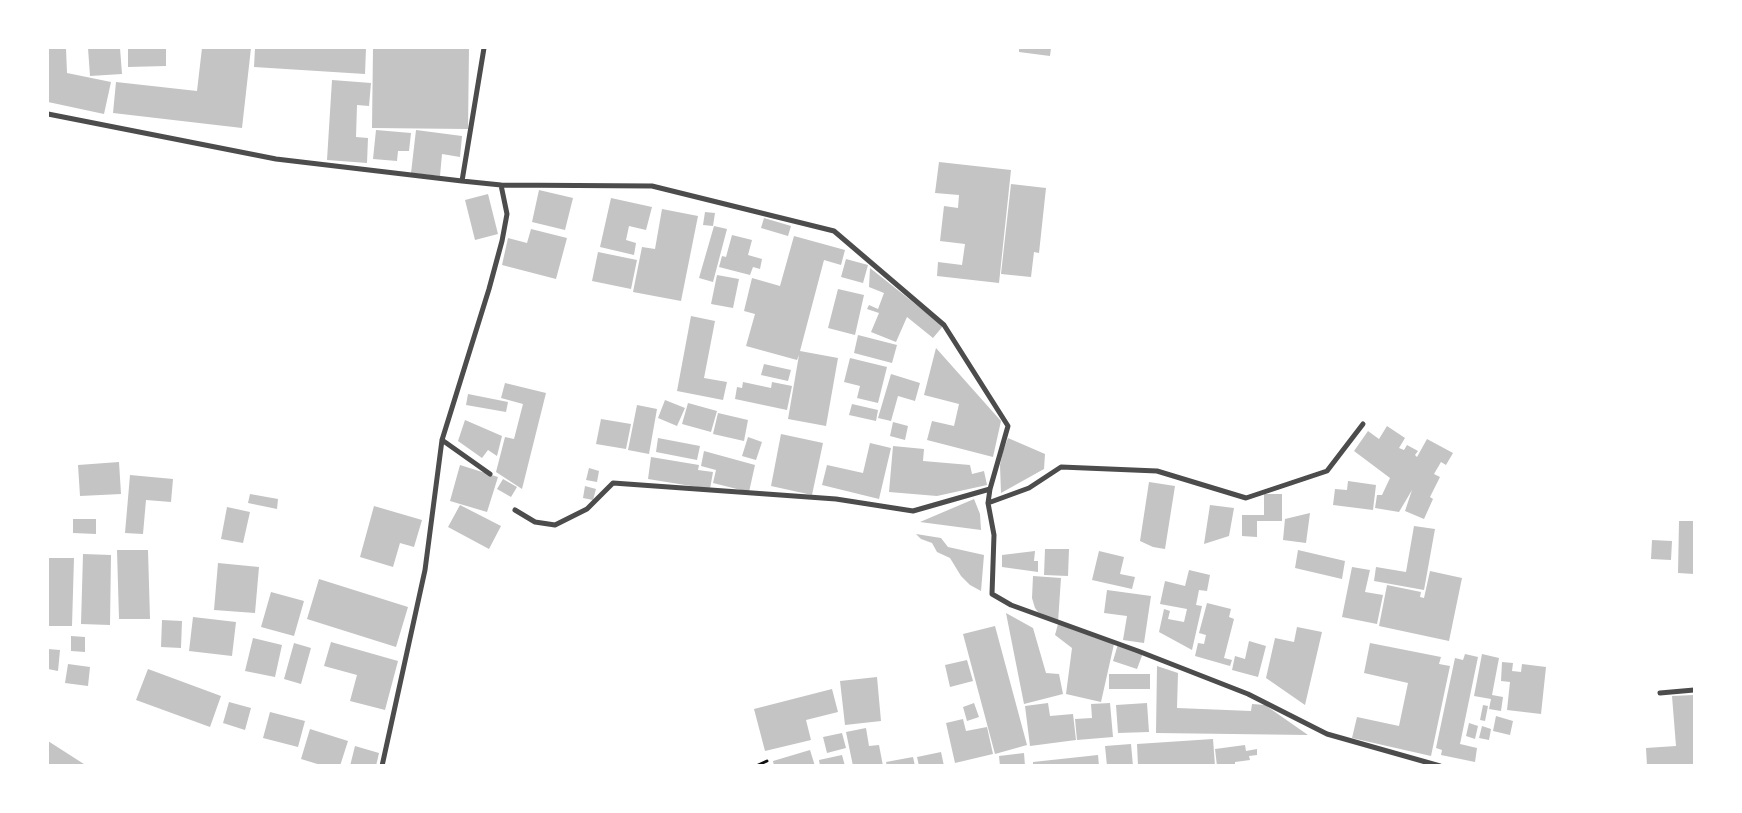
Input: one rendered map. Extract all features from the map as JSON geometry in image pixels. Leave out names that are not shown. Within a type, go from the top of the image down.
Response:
[{"type":"street","points":[[462,181],[484,48]]},
{"type":"street","points":[[48,114],[276,159],[501,185],[652,186],[834,231],[944,325],[1008,426],[990,489],[988,503],[994,535],[992,594],[1012,605],[1248,694],[1327,734],[1440,766]]},
{"type":"street","points":[[382,766],[425,570],[442,440],[490,289],[502,241],[507,214],[501,185]]},
{"type":"street","points":[[988,503],[1029,488],[1061,467],[1157,472],[1246,498],[1327,471],[1363,424]]},
{"type":"street","points":[[442,440],[490,474]]},
{"type":"street","points":[[515,510],[535,522],[555,525],[587,509],[612,483],[836,499],[913,511],[990,489]]},
{"type":"street","points":[[1660,693],[1694,690]]},
{"type":"path","points":[[756,766],[767,761]]},
{"type":"building","points":[[48,48],[66,48],[67,73],[111,82],[104,114],[48,102]]},
{"type":"building","points":[[88,48],[120,48],[122,74],[90,76]]},
{"type":"building","points":[[128,48],[166,48],[166,66],[128,67]]},
{"type":"building","points":[[202,48],[251,48],[242,128],[113,113],[116,82],[197,91]]},
{"type":"building","points":[[255,48],[366,48],[365,74],[254,67]]},
{"type":"building","points":[[373,48],[469,48],[468,129],[372,128]]},
{"type":"building","points":[[1019,48],[1051,48],[1050,56],[1019,52]]},
{"type":"building","points":[[332,80],[371,83],[369,106],[357,105],[356,137],[368,138],[367,163],[327,160]]},
{"type":"building","points":[[376,130],[411,133],[409,151],[398,151],[397,161],[373,159]]},
{"type":"building","points":[[416,130],[462,136],[460,157],[442,154],[440,176],[411,173]]},
{"type":"building","points":[[939,162],[1011,170],[999,283],[937,276],[938,262],[962,265],[965,244],[940,241],[944,206],[958,208],[959,195],[935,193]]},
{"type":"building","points":[[1011,184],[1046,188],[1039,253],[1034,252],[1031,277],[1001,274]]},
{"type":"building","points":[[539,190],[573,198],[565,230],[532,222]]},
{"type":"building","points":[[488,194],[498,234],[475,240],[465,200]]},
{"type":"building","points":[[611,198],[652,207],[646,230],[629,226],[626,240],[636,243],[634,255],[600,247]]},
{"type":"building","points":[[662,209],[698,216],[681,301],[633,292],[642,247],[655,249]]},
{"type":"building","points":[[705,212],[715,213],[713,226],[703,225]]},
{"type":"building","points":[[764,218],[791,226],[788,236],[761,228]]},
{"type":"building","points":[[714,226],[727,229],[713,282],[699,278]]},
{"type":"building","points":[[531,229],[567,238],[556,279],[502,265],[508,238],[527,243]]},
{"type":"building","points":[[732,235],[752,240],[748,255],[762,259],[760,269],[753,267],[750,275],[719,267],[722,256],[726,257]]},
{"type":"building","points":[[794,236],[845,250],[841,265],[824,260],[800,351],[838,358],[826,426],[788,419],[799,355],[797,360],[746,346],[755,314],[744,311],[752,278],[780,286]]},
{"type":"building","points":[[598,252],[637,260],[631,289],[592,281]]},
{"type":"building","points":[[846,259],[868,265],[863,283],[841,277]]},
{"type":"building","points":[[870,268],[943,326],[933,338],[907,317],[896,342],[871,332],[879,313],[867,309],[869,305],[878,309],[884,293],[869,287]]},
{"type":"building","points":[[717,275],[739,279],[733,308],[711,304]]},
{"type":"building","points":[[838,289],[864,295],[855,335],[828,328]]},
{"type":"building","points":[[691,316],[715,321],[704,378],[727,382],[723,400],[677,391]]},
{"type":"building","points":[[858,335],[897,345],[892,363],[854,353]]},
{"type":"building","points":[[936,348],[1001,421],[993,457],[927,440],[932,421],[954,426],[959,404],[924,395]]},
{"type":"building","points":[[850,358],[887,367],[878,403],[857,398],[860,386],[844,382]]},
{"type":"building","points":[[764,364],[791,370],[788,381],[761,375]]},
{"type":"building","points":[[891,374],[920,383],[915,401],[898,396],[891,421],[878,418]]},
{"type":"building","points":[[743,382],[771,388],[772,382],[792,386],[787,410],[735,399],[737,387],[742,388]]},
{"type":"building","points":[[505,383],[546,393],[522,489],[496,472],[505,437],[514,439],[523,404],[501,398]]},
{"type":"building","points":[[468,394],[508,402],[506,412],[466,405]]},
{"type":"building","points":[[665,400],[685,408],[677,426],[658,418]]},
{"type":"building","points":[[688,403],[717,411],[711,432],[682,424]]},
{"type":"building","points":[[852,404],[878,410],[876,421],[849,415]]},
{"type":"building","points":[[637,405],[657,409],[649,454],[628,450]]},
{"type":"building","points":[[718,413],[748,420],[744,441],[713,434]]},
{"type":"building","points":[[601,419],[631,424],[626,449],[596,444]]},
{"type":"building","points":[[465,420],[502,436],[497,456],[488,450],[482,458],[458,441]]},
{"type":"building","points":[[893,422],[908,426],[905,440],[890,436]]},
{"type":"building","points":[[1387,426],[1405,438],[1399,448],[1404,450],[1407,445],[1418,451],[1415,455],[1417,457],[1427,439],[1453,453],[1446,465],[1441,462],[1434,474],[1440,477],[1430,497],[1433,499],[1424,519],[1405,511],[1412,490],[1399,512],[1375,508],[1377,495],[1382,495],[1390,478],[1354,451],[1368,431],[1379,439]]},
{"type":"building","points":[[781,434],[823,443],[812,495],[771,486]]},
{"type":"building","points":[[748,437],[762,442],[756,460],[742,456]]},
{"type":"building","points":[[658,438],[700,446],[697,460],[656,452]]},
{"type":"building","points":[[1008,438],[1045,454],[1044,469],[1001,493],[1000,465]]},
{"type":"building","points":[[870,443],[891,448],[879,499],[822,485],[827,465],[863,473]]},
{"type":"building","points":[[893,446],[924,449],[923,461],[970,465],[972,474],[984,471],[987,485],[937,496],[889,492]]},
{"type":"building","points":[[704,451],[755,465],[749,492],[713,483],[716,470],[701,466]]},
{"type":"building","points":[[651,457],[699,465],[698,470],[713,472],[710,489],[648,479]]},
{"type":"building","points":[[119,462],[121,494],[80,496],[78,465]]},
{"type":"building","points":[[460,465],[498,477],[487,512],[450,501]]},
{"type":"building","points":[[589,468],[599,471],[597,482],[586,480]]},
{"type":"building","points":[[130,475],[173,479],[171,502],[146,500],[143,534],[125,533]]},
{"type":"building","points":[[503,479],[517,487],[511,497],[497,489]]},
{"type":"building","points":[[1348,481],[1376,485],[1373,510],[1333,505],[1335,489],[1347,490]]},
{"type":"building","points":[[1149,482],[1175,486],[1165,549],[1153,547],[1140,541]]},
{"type":"building","points":[[585,486],[596,489],[593,500],[583,498]]},
{"type":"building","points":[[250,494],[278,499],[277,509],[248,503]]},
{"type":"building","points":[[1264,494],[1282,494],[1282,521],[1257,521],[1257,537],[1242,536],[1242,515],[1264,515]]},
{"type":"building","points":[[974,499],[980,514],[981,530],[920,522]]},
{"type":"building","points":[[460,505],[501,526],[489,549],[448,527]]},
{"type":"building","points":[[1210,505],[1234,508],[1229,536],[1204,544]]},
{"type":"building","points":[[374,506],[422,520],[414,547],[400,543],[393,567],[360,557]]},
{"type":"building","points":[[227,507],[250,512],[243,543],[221,539]]},
{"type":"building","points":[[1310,513],[1306,543],[1283,540],[1285,519]]},
{"type":"building","points":[[73,519],[96,519],[96,534],[73,533]]},
{"type":"building","points":[[1679,521],[1694,521],[1694,574],[1678,573]]},
{"type":"building","points":[[1414,526],[1435,529],[1424,590],[1374,581],[1376,567],[1406,572]]},
{"type":"building","points":[[916,534],[941,538],[948,547],[984,555],[981,591],[970,585],[961,576],[950,558],[937,552],[932,543],[921,539]]},
{"type":"building","points":[[1652,540],[1672,541],[1671,560],[1651,559]]},
{"type":"building","points":[[1045,549],[1069,549],[1068,576],[1044,575]]},
{"type":"building","points":[[117,550],[148,550],[150,619],[119,619]]},
{"type":"building","points":[[1298,550],[1345,561],[1342,579],[1295,568]]},
{"type":"building","points":[[1035,551],[1034,561],[1038,561],[1038,572],[1002,567],[1002,555]]},
{"type":"building","points":[[1099,551],[1124,557],[1120,574],[1135,577],[1132,589],[1092,580]]},
{"type":"building","points":[[83,554],[111,555],[110,625],[81,624]]},
{"type":"building","points":[[49,558],[74,558],[72,626],[48,626]]},
{"type":"building","points":[[218,563],[259,567],[255,613],[214,610]]},
{"type":"building","points":[[1352,567],[1370,570],[1365,592],[1383,595],[1377,624],[1342,617]]},
{"type":"building","points":[[1189,570],[1210,575],[1207,591],[1199,590],[1196,605],[1202,606],[1192,650],[1159,632],[1164,609],[1170,611],[1168,619],[1184,622],[1187,609],[1160,604],[1165,581],[1185,586]]},
{"type":"building","points":[[1430,571],[1462,578],[1449,641],[1379,626],[1387,585],[1421,592],[1420,597],[1424,598]]},
{"type":"building","points":[[1033,576],[1061,578],[1058,622],[1038,612],[1035,608],[1032,598]]},
{"type":"building","points":[[319,579],[408,607],[396,647],[307,619]]},
{"type":"building","points":[[1107,590],[1151,596],[1144,643],[1123,640],[1127,616],[1104,613]]},
{"type":"building","points":[[271,592],[304,601],[294,636],[261,627]]},
{"type":"building","points":[[1207,603],[1231,609],[1229,617],[1234,619],[1224,658],[1232,660],[1230,666],[1195,656],[1198,643],[1204,644],[1206,635],[1199,633]]},
{"type":"building","points":[[1006,613],[1033,628],[1046,673],[1059,674],[1063,694],[1024,704]]},
{"type":"building","points":[[193,617],[236,622],[232,656],[189,651]]},
{"type":"building","points":[[162,620],[182,621],[181,648],[161,647]]},
{"type":"building","points":[[1058,624],[1114,644],[1101,702],[1066,694],[1072,648],[1055,635]]},
{"type":"building","points":[[995,626],[1027,745],[995,754],[963,634]]},
{"type":"building","points":[[1297,627],[1322,632],[1305,705],[1266,678],[1275,638],[1294,642]]},
{"type":"building","points":[[71,636],[85,637],[85,652],[71,651]]},
{"type":"building","points":[[253,638],[282,645],[275,677],[245,671]]},
{"type":"building","points":[[1249,641],[1266,646],[1258,677],[1232,670],[1235,656],[1245,659]]},
{"type":"building","points":[[331,642],[398,661],[385,710],[350,701],[357,675],[324,666]]},
{"type":"building","points":[[294,643],[311,648],[301,684],[284,679]]},
{"type":"building","points":[[1370,643],[1441,657],[1439,664],[1450,666],[1431,756],[1352,738],[1357,717],[1399,726],[1408,683],[1364,673]]},
{"type":"building","points":[[1118,644],[1143,653],[1137,669],[1113,661]]},
{"type":"building","points":[[48,649],[60,650],[58,671],[48,669]]},
{"type":"building","points":[[1465,654],[1478,657],[1460,744],[1477,748],[1475,762],[1441,755],[1442,750],[1436,748],[1455,658],[1463,660]]},
{"type":"building","points":[[1482,654],[1499,658],[1492,695],[1503,697],[1501,711],[1489,709],[1491,699],[1474,696]]},
{"type":"building","points":[[967,660],[973,681],[950,687],[945,665]]},
{"type":"building","points":[[1502,662],[1513,663],[1512,671],[1521,672],[1522,664],[1546,667],[1541,714],[1507,710],[1510,682],[1501,681]]},
{"type":"building","points":[[68,664],[90,667],[88,686],[65,683]]},
{"type":"building","points":[[1157,666],[1178,673],[1177,708],[1251,711],[1252,704],[1265,705],[1308,735],[1156,733]]},
{"type":"building","points":[[148,669],[221,696],[210,727],[136,700]]},
{"type":"building","points":[[1109,674],[1150,674],[1150,689],[1109,689]]},
{"type":"building","points":[[877,677],[881,721],[845,725],[840,681]]},
{"type":"building","points":[[832,689],[838,712],[806,720],[811,740],[765,751],[754,709]]},
{"type":"building","points":[[1694,695],[1694,766],[1647,766],[1646,748],[1676,746],[1672,696]]},
{"type":"building","points":[[229,702],[251,708],[245,730],[223,723]]},
{"type":"building","points":[[974,703],[979,717],[967,721],[963,707]]},
{"type":"building","points":[[1048,703],[1050,716],[1073,714],[1076,740],[1030,746],[1025,706]]},
{"type":"building","points":[[1110,703],[1113,737],[1077,740],[1075,719],[1092,718],[1091,704]]},
{"type":"building","points":[[1147,703],[1149,732],[1118,733],[1116,705]]},
{"type":"building","points":[[1483,705],[1488,706],[1485,721],[1480,720]]},
{"type":"building","points":[[270,712],[305,721],[298,747],[263,738]]},
{"type":"building","points":[[1496,716],[1513,721],[1510,735],[1493,731]]},
{"type":"building","points":[[963,719],[966,731],[987,727],[993,754],[955,763],[946,723]]},
{"type":"building","points":[[1469,723],[1478,726],[1475,739],[1466,736]]},
{"type":"building","points":[[1482,726],[1491,729],[1489,740],[1479,738]]},
{"type":"building","points":[[866,728],[869,746],[879,745],[883,766],[853,766],[846,732]]},
{"type":"building","points":[[310,729],[348,741],[340,766],[324,766],[301,759]]},
{"type":"building","points":[[842,733],[846,748],[827,753],[823,737]]},
{"type":"building","points":[[1213,739],[1215,766],[1138,766],[1137,744]]},
{"type":"building","points":[[48,741],[87,766],[48,766]]},
{"type":"building","points":[[1131,744],[1133,766],[1107,766],[1105,746]]},
{"type":"building","points":[[1245,745],[1246,751],[1257,749],[1257,755],[1249,756],[1250,760],[1235,762],[1235,766],[1217,766],[1215,749]]},
{"type":"building","points":[[355,746],[379,753],[376,766],[350,766]]},
{"type":"building","points":[[810,750],[815,766],[774,766],[773,761]]},
{"type":"building","points":[[941,752],[944,766],[919,766],[917,757]]},
{"type":"building","points":[[1024,753],[1025,766],[1000,766],[999,756]]},
{"type":"building","points":[[842,755],[845,766],[820,766],[819,760]]},
{"type":"building","points":[[1098,755],[1099,766],[1033,766],[1033,762]]},
{"type":"building","points":[[913,757],[915,766],[887,766],[886,762]]}]
